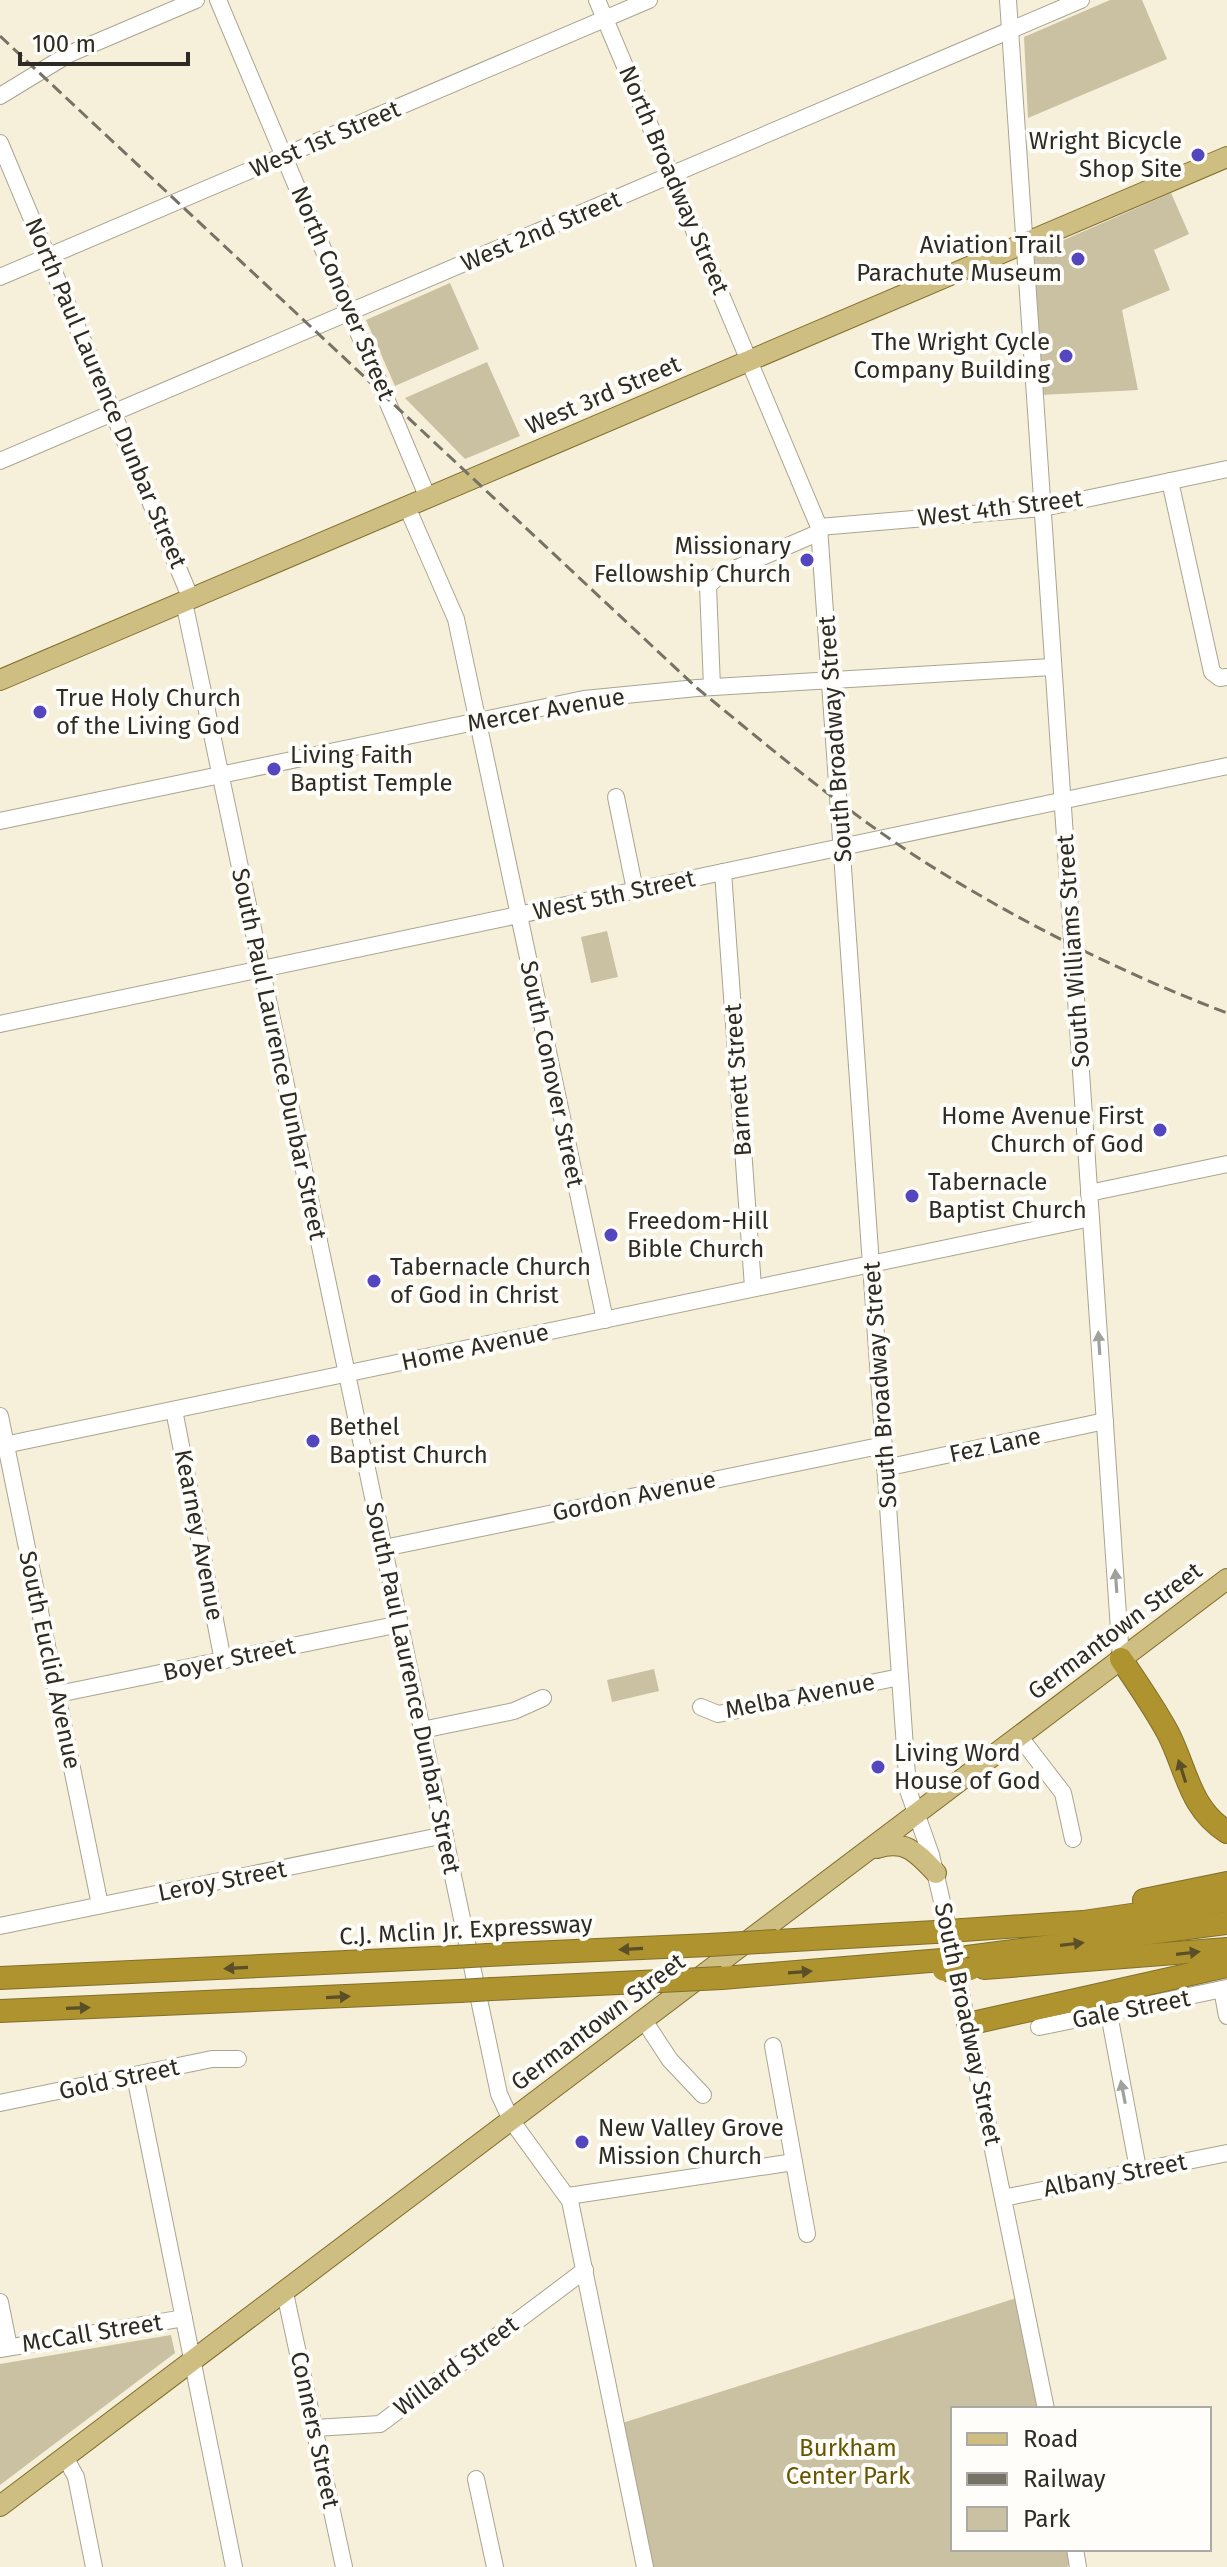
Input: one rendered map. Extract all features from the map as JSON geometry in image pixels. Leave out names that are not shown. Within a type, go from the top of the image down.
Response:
[{"type":"highway","points":[[1121,1659],[1161,1720],[1192,1795],[1208,1818],[1227,1832]]},
{"type":"highway","points":[[1006,1927],[1227,1883]]},
{"type":"highway","points":[[1006,1927],[1083,1922],[1227,1901]]},
{"type":"highway","points":[[0,2011],[460,1991],[943,1965],[1227,1923]]},
{"type":"highway","name":"C.J. Mclin Jr. Expressway","points":[[0,1976],[709,1945],[1006,1927]]},
{"type":"highway","points":[[968,1963],[1080,1963],[1227,1949]]},
{"type":"highway","points":[[968,2024],[1227,1966]]},
{"type":"main road","name":"West 3rd Street","points":[[0,680],[1227,157]]},
{"type":"main road","name":"Germantown Street","points":[[0,2506],[1227,1579]]},
{"type":"main road","points":[[870,1851],[903,1844],[914,1850],[936,1873]]},
{"type":"street","points":[[0,96],[69,54],[196,0]]},
{"type":"street","name":"North Conover Street","points":[[218,0],[428,498]]},
{"type":"street","name":"North Broadway Street","points":[[597,0],[751,360]]},
{"type":"street","name":"West 1st Street","points":[[0,277],[649,0]]},
{"type":"street","name":"South Williams Street","points":[[1008,0],[1121,1659]]},
{"type":"street","name":"West 2nd Street","points":[[0,461],[1081,0]]},
{"type":"street","name":"North Paul Laurence Dunbar Street","points":[[0,143],[114,412],[188,601]]},
{"type":"street","name":"South Broadway Street","points":[[751,360],[819,530],[844,847],[908,1790],[936,1873],[1046,2407]]},
{"type":"street","name":"West 4th Street","points":[[712,687],[708,586],[718,576],[819,530],[1043,508],[1227,469]]},
{"type":"street","points":[[1170,481],[1212,672],[1220,678],[1227,677]]},
{"type":"street","name":"South Conover Street","points":[[407,507],[456,619],[605,1320]]},
{"type":"street","name":"South Paul Laurence Dunbar Street","points":[[188,601],[221,776],[499,2094],[511,2120],[568,2196],[645,2567]]},
{"type":"street","name":"Mercer Avenue","points":[[0,821],[584,699],[712,687],[1052,667]]},
{"type":"street","name":"West 5th Street","points":[[0,1024],[1227,766]]},
{"type":"street","points":[[616,797],[635,890]]},
{"type":"street","name":"Barnett Street","points":[[723,872],[753,1287]]},
{"type":"street","points":[[1089,1193],[1227,1164]]},
{"type":"street","name":"Home Avenue","points":[[3,1445],[1091,1218]]},
{"type":"street","name":"Kearney Avenue","points":[[174,1410],[223,1661]]},
{"type":"street","name":"South Euclid Avenue","points":[[0,1416],[3,1445],[58,1694],[100,1905]]},
{"type":"street","name":"Fez Lane","points":[[885,1468],[1105,1421]]},
{"type":"street","name":"Gordon Avenue","points":[[384,1548],[884,1445]]},
{"type":"street","name":"Boyer Street","points":[[58,1694],[400,1624]]},
{"type":"street","name":"Melba Avenue","points":[[701,1707],[718,1714],[900,1677]]},
{"type":"street","points":[[422,1730],[514,1711],[543,1698]]},
{"type":"street","points":[[1019,1736],[1063,1793],[1073,1839]]},
{"type":"street","name":"Leroy Street","points":[[0,1926],[445,1835]]},
{"type":"street","points":[[1225,1989],[1227,2016]]},
{"type":"street","name":"Gale Street","points":[[1039,2027],[1225,1989]]},
{"type":"street","points":[[1109,2014],[1138,2169]]},
{"type":"street","points":[[643,2019],[670,2060],[703,2095]]},
{"type":"street","points":[[773,2046],[807,2234]]},
{"type":"street","name":"Gold Street","points":[[0,2103],[212,2059],[238,2059]]},
{"type":"street","points":[[135,2076],[190,2361],[234,2567]]},
{"type":"street","name":"Albany Street","points":[[1003,2198],[1227,2153]]},
{"type":"street","points":[[568,2196],[794,2162]]},
{"type":"street","name":"Willard Street","points":[[315,2428],[380,2424],[585,2270]]},
{"type":"street","name":"Conners Street","points":[[285,2293],[344,2567]]},
{"type":"street","points":[[0,2302],[4,2348]]},
{"type":"street","name":"McCall Street","points":[[4,2348],[184,2318]]},
{"type":"street","points":[[65,2457],[76,2477],[94,2567]]},
{"type":"street","points":[[476,2479],[495,2567]]},
{"type":"green space","points":[[1110,0],[1142,0],[1167,59],[1028,118],[1024,37]]},
{"type":"green space","points":[[1171,193],[1189,234],[1154,250],[1170,290],[1122,310],[1138,390],[1041,395],[1034,253]]},
{"type":"green space","points":[[450,283],[479,349],[395,386],[366,320]]},
{"type":"green space","points":[[487,362],[520,436],[465,459],[405,398]]},
{"type":"green space","points":[[607,931],[618,977],[591,983],[581,937]]},
{"type":"green space","points":[[654,1669],[659,1691],[612,1702],[607,1680]]},
{"type":"green space","name":"Burkham Center Park","points":[[1023,2296],[1046,2407],[951,2407],[951,2551],[1075,2551],[1076,2557],[1067,2567],[645,2567],[616,2425]]},
{"type":"green space","points":[[171,2335],[175,2353],[0,2485],[0,2364]]},
{"type":"railway","points":[[0,36],[697,688],[785,760],[907,851],[973,892],[1116,966],[1227,1013]]},
{"type":"place","name":"Wright Bicycle Shop Site","points":[[1198,155]]},
{"type":"place","name":"Aviation Trail Parachute Museum","points":[[1078,259]]},
{"type":"place","name":"The Wright Cycle Company Building","points":[[1066,356]]},
{"type":"place","name":"Missionary Fellowship Church","points":[[807,560]]},
{"type":"place","name":"True Holy Church of the Living God","points":[[40,712]]},
{"type":"place","name":"Living Faith Baptist Temple","points":[[274,769]]},
{"type":"place","name":"Home Avenue First Church of God","points":[[1160,1130]]},
{"type":"place","name":"Tabernacle Baptist Church","points":[[912,1196]]},
{"type":"place","name":"Freedom-Hill Bible Church","points":[[611,1235]]},
{"type":"place","name":"Tabernacle Church of God in Christ","points":[[374,1281]]},
{"type":"place","name":"Bethel Baptist Church","points":[[313,1441]]},
{"type":"place","name":"Living Word House of God","points":[[878,1767]]},
{"type":"place","name":"New Valley Grove Mission Church","points":[[582,2142]]}]
